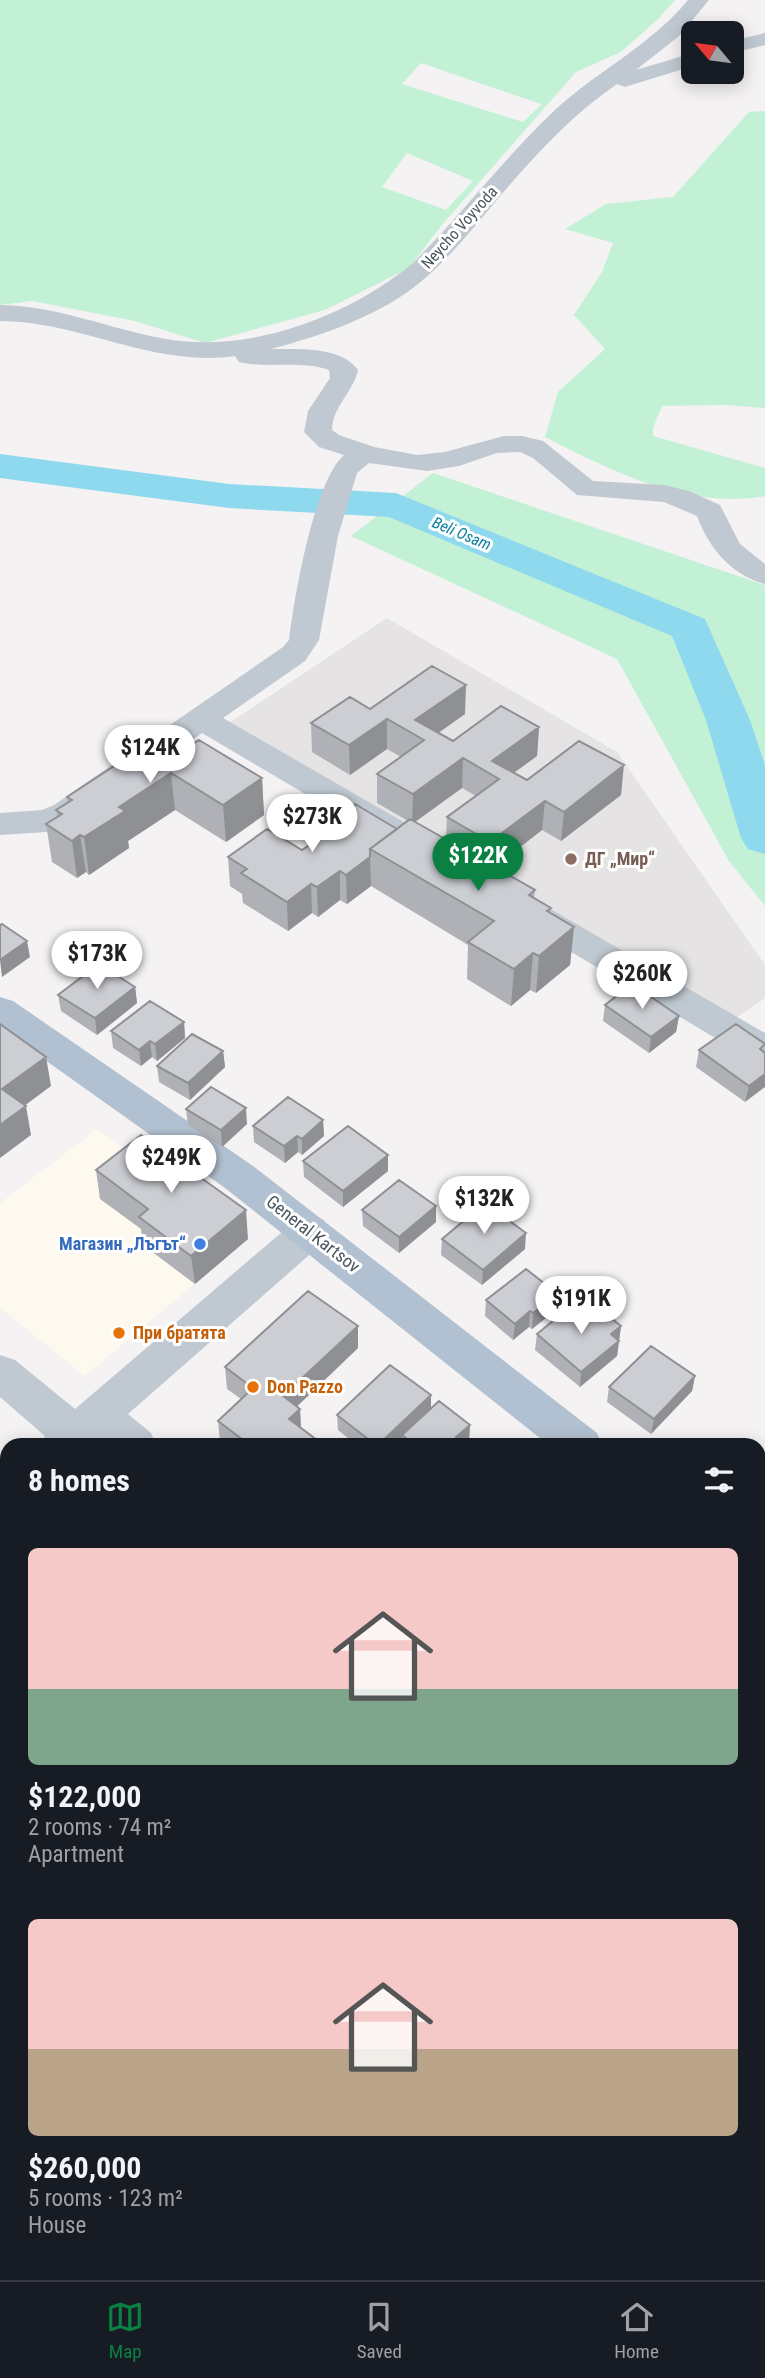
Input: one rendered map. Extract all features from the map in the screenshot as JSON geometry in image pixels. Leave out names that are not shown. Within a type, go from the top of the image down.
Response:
[{"type":"main road","name":"General Kartsov","points":[[0,1010],[239,1177],[572,1438]]},
{"type":"street","name":"Neycho Voyvoda","points":[[0,313],[56,316],[154,343],[218,351],[282,337],[334,320],[376,301],[420,270],[532,144],[590,92],[668,34],[699,0]]},
{"type":"street","points":[[744,44],[765,38]]},
{"type":"street","points":[[590,92],[681,63]]},
{"type":"street","points":[[218,351],[318,359],[341,364],[345,376],[326,398],[317,421],[318,432],[329,441],[401,463],[425,464],[507,443],[535,447],[550,454],[573,480],[587,489],[649,489],[697,503],[710,511],[718,535],[728,552],[765,575]]},
{"type":"street","points":[[0,824],[46,821],[65,813],[294,654],[304,640],[308,607],[345,470],[364,453]]},
{"type":"street","points":[[201,719],[419,846]]},
{"type":"street","points":[[500,894],[765,1050]]},
{"type":"street","points":[[78,1432],[310,1231]]},
{"type":"street","points":[[0,1373],[78,1432],[103,1438]]},
{"type":"shaded area","name":"ДГ „Мир“","points":[[387,618],[617,752],[765,965],[765,998],[732,1021],[223,727]]},
{"type":"shaded area","points":[[97,1129],[248,1239],[85,1376],[0,1308],[0,1203]]},
{"type":"green space","points":[[0,0],[675,0],[621,52],[576,72],[441,226],[409,268],[325,310],[205,343],[135,321],[32,301],[0,305]],"holes":[[[421,63],[541,104],[541,105],[523,122],[402,84]],[[407,153],[473,181],[446,210],[382,187]]]},
{"type":"green space","points":[[765,111],[765,408],[725,405],[662,406],[653,428],[653,436],[765,468],[765,496],[736,499],[708,497],[651,485],[597,463],[545,437],[558,392],[605,349],[574,315],[602,272],[613,243],[565,229],[606,204],[673,197],[749,112]]},
{"type":"green space","points":[[433,473],[765,585],[765,906],[729,861],[617,659],[351,536]]},
{"type":"building","points":[[432,666],[466,685],[415,720],[453,741],[501,706],[539,727],[492,761],[527,780],[579,741],[624,765],[564,812],[545,801],[490,842],[447,817],[499,779],[463,758],[413,794],[377,774],[424,740],[387,719],[349,745],[311,723],[350,697],[370,709]]},
{"type":"building","points":[[199,740],[262,778],[223,805],[171,773],[119,807],[125,811],[84,837],[80,835],[72,841],[46,824],[62,814],[56,810],[72,800],[67,797],[117,764],[113,762],[137,746],[158,759],[172,750],[178,753]]},
{"type":"building","points":[[355,804],[397,829],[370,849],[370,857],[346,875],[340,871],[317,887],[311,884],[287,902],[241,873],[247,869],[228,857],[267,829],[302,850],[321,837],[314,833]]},
{"type":"building","points":[[410,819],[535,890],[529,895],[551,908],[547,911],[574,927],[539,956],[533,953],[514,969],[468,942],[494,921],[370,849]]},
{"type":"building","points":[[0,925],[27,941],[0,960]]},
{"type":"building","points":[[99,964],[135,987],[95,1018],[58,995]]},
{"type":"building","points":[[632,984],[679,1016],[651,1037],[605,1005]]},
{"type":"building","points":[[150,1001],[184,1022],[155,1044],[150,1041],[139,1050],[111,1031]]},
{"type":"building","points":[[0,1024],[46,1057],[2,1089],[26,1106],[0,1125]]},
{"type":"building","points":[[736,1024],[765,1044],[760,1049],[765,1053],[765,1074],[749,1086],[699,1050]]},
{"type":"building","points":[[192,1034],[223,1051],[188,1083],[157,1066]]},
{"type":"building","points":[[211,1087],[246,1108],[221,1130],[186,1109]]},
{"type":"building","points":[[288,1097],[323,1120],[302,1139],[297,1136],[284,1146],[253,1126]]},
{"type":"building","points":[[348,1126],[388,1155],[343,1191],[303,1161]]},
{"type":"building","points":[[141,1135],[246,1210],[191,1256],[139,1217],[148,1209],[96,1170]]},
{"type":"building","points":[[399,1180],[436,1206],[399,1237],[362,1210]]},
{"type":"building","points":[[485,1203],[526,1233],[483,1270],[442,1239]]},
{"type":"building","points":[[526,1269],[558,1294],[515,1324],[486,1300]]},
{"type":"building","points":[[308,1291],[358,1326],[283,1396],[300,1409],[289,1419],[314,1438],[240,1438],[218,1421],[253,1388],[225,1367]]},
{"type":"building","points":[[575,1303],[589,1314],[598,1308],[621,1326],[611,1334],[619,1341],[581,1372],[537,1334]]},
{"type":"building","points":[[651,1346],[695,1376],[654,1419],[609,1387]]},
{"type":"building","points":[[390,1365],[431,1395],[385,1438],[367,1438],[337,1415]]},
{"type":"building","points":[[439,1401],[470,1425],[457,1438],[406,1438],[402,1435]]},
{"type":"waterway","name":"Beli Osam","points":[[0,466],[229,496],[396,505],[690,628],[728,720],[765,838]]},
{"type":"place","name":"ДГ „Мир“","points":[[571,859]]},
{"type":"place","name":"Магазин „Лъгът“","points":[[200,1244]]},
{"type":"place","name":"При братята","points":[[119,1333]]},
{"type":"place","name":"Don Pazzo","points":[[253,1387]]}]
